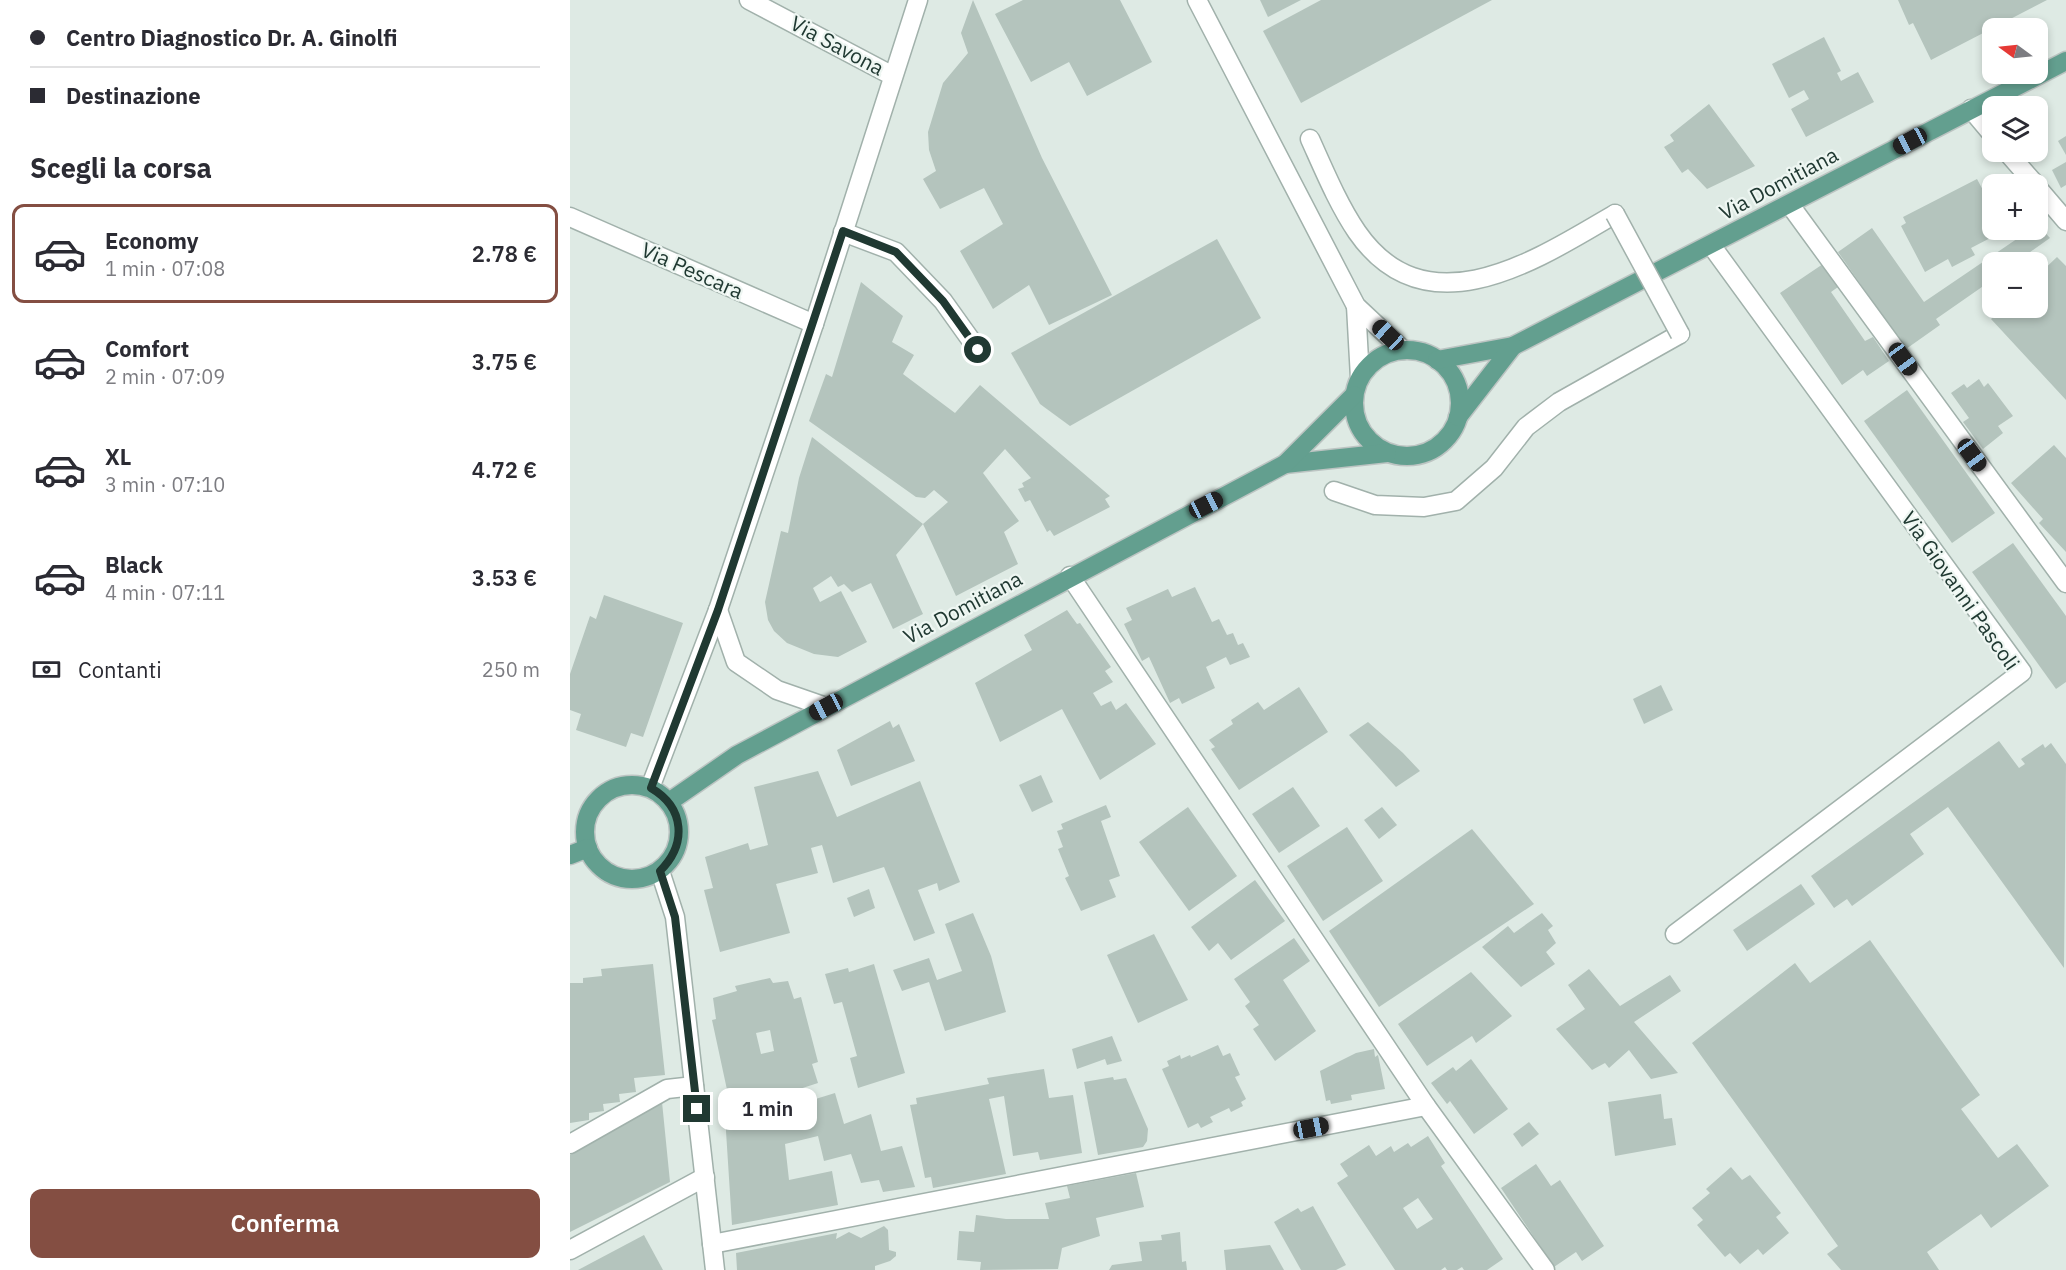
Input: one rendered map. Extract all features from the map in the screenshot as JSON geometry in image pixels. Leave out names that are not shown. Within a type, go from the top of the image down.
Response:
[{"type":"main road","name":"Via Domitiana","points":[[1437,360],[1513,346],[2066,61]]},
{"type":"main road","name":"Via Domitiana","points":[[1458,417],[1513,346]]},
{"type":"main road","points":[[1403,350],[1421,352],[1437,360],[1449,371],[1457,386],[1460,402],[1458,417],[1450,434],[1438,446],[1422,454],[1405,457],[1387,453],[1372,444],[1361,430],[1355,413],[1357,387],[1371,364],[1386,354],[1403,350]]},
{"type":"main road","name":"Via Domitiana","points":[[669,802],[737,755],[1070,576],[1285,464],[1357,387]]},
{"type":"main road","name":"Via Domitiana","points":[[1285,464],[1387,453]]},
{"type":"main road","points":[[624,785],[651,788],[669,802],[677,815],[680,830],[675,853],[660,871],[633,880],[605,871],[588,848],[586,821],[600,798],[624,785]]},
{"type":"main road","points":[[570,855],[588,848]]},
{"type":"street","name":"Via Savona","points":[[749,0],[893,76]]},
{"type":"street","points":[[651,788],[718,610],[814,324],[918,0]]},
{"type":"street","points":[[1197,0],[1356,306],[1403,350]]},
{"type":"street","points":[[1971,109],[1982,122]]},
{"type":"street","points":[[1310,139],[1358,233],[1380,259],[1406,274],[1443,284],[1478,280],[1510,271],[1557,248],[1615,214],[1680,334],[1559,402],[1526,427],[1494,468],[1456,501],[1424,507],[1375,505],[1334,491]]},
{"type":"street","points":[[2016,162],[2026,174]]},
{"type":"street","points":[[2048,200],[2066,221]]},
{"type":"street","points":[[1790,204],[2066,583]]},
{"type":"street","name":"Via Pescara","points":[[570,217],[814,324]]},
{"type":"street","points":[[843,231],[896,252],[943,301],[978,350]]},
{"type":"street","name":"Via Giovanni Pascoli","points":[[1675,934],[2022,672],[1711,245]]},
{"type":"street","points":[[1356,306],[1357,387]]},
{"type":"street","points":[[1070,576],[1426,1106],[1545,1270]]},
{"type":"street","points":[[718,610],[736,662],[777,690],[826,707]]},
{"type":"street","points":[[660,871],[675,917],[715,1270]]},
{"type":"street","points":[[570,1144],[667,1089],[694,1086]]},
{"type":"street","points":[[712,1244],[1426,1106]]},
{"type":"street","points":[[570,1250],[705,1177]]},
{"type":"building","points":[[973,0],[1042,158],[1112,295],[1049,325],[1029,285],[993,309],[960,251],[1003,224],[984,188],[940,209],[923,179],[936,171],[929,150],[928,132],[943,83],[968,53],[961,33]]},
{"type":"building","points":[[1023,0],[1120,0],[1152,62],[1087,96],[1069,62],[1031,82],[995,14]]},
{"type":"building","points":[[1260,0],[1301,0],[1268,17]]},
{"type":"building","points":[[1321,0],[1492,0],[1301,103],[1263,31]]},
{"type":"building","points":[[1898,0],[2047,0],[2012,18],[1982,18],[1982,34],[1931,60],[1913,23],[1909,25]]},
{"type":"building","points":[[1824,37],[1841,71],[1837,73],[1841,81],[1858,72],[1874,102],[1806,137],[1791,109],[1809,99],[1804,90],[1789,98],[1772,64]]},
{"type":"building","points":[[1709,104],[1755,166],[1707,189],[1688,169],[1682,173],[1664,147],[1674,141],[1670,135]]},
{"type":"building","points":[[2066,136],[2066,155],[2058,141]]},
{"type":"building","points":[[2066,162],[2066,185],[2061,188],[2052,170]]},
{"type":"building","points":[[1977,179],[1982,188],[1982,240],[1986,240],[1971,248],[1975,255],[1952,267],[1948,259],[1925,272],[1901,226],[1906,223],[1903,217]]},
{"type":"building","points":[[1872,228],[1924,302],[1982,263],[1982,287],[1936,319],[1940,325],[1906,349],[1838,252]]},
{"type":"building","points":[[1217,239],[1261,318],[1070,426],[1040,404],[1011,353]]},
{"type":"building","points":[[2015,240],[2047,240],[2030,252],[1998,252]]},
{"type":"building","points":[[2057,257],[2066,266],[2066,400],[1991,319],[2048,318],[2048,266]]},
{"type":"building","points":[[1823,264],[1838,287],[1831,292],[1865,341],[1873,337],[1889,361],[1867,376],[1863,370],[1842,385],[1780,293]]},
{"type":"building","points":[[861,282],[903,316],[892,342],[914,355],[903,374],[955,413],[980,385],[1110,496],[1105,499],[1110,507],[1054,536],[1050,530],[1047,532],[1030,500],[1025,502],[1018,489],[1024,487],[1022,483],[1031,478],[1005,449],[983,473],[1019,521],[1004,532],[1018,564],[956,596],[923,524],[948,502],[934,490],[925,498],[916,497],[809,421],[826,374],[832,377]]},
{"type":"building","points":[[1979,379],[1984,387],[1988,383],[2013,416],[1998,426],[2003,433],[1983,449],[1963,422],[1969,418],[1951,393],[1964,384],[1967,388]]},
{"type":"building","points":[[1907,390],[1995,513],[1952,543],[1864,421]]},
{"type":"building","points":[[812,437],[923,524],[896,555],[923,614],[893,629],[871,583],[852,592],[844,584],[838,587],[831,576],[813,588],[820,602],[841,591],[867,642],[838,657],[814,654],[787,643],[774,631],[768,620],[765,602],[781,531],[788,533],[799,478]]},
{"type":"building","points":[[2054,445],[2066,458],[2066,552],[2039,523],[2043,519],[2011,483]]},
{"type":"building","points":[[2013,543],[2066,616],[2066,682],[2056,689],[1972,572]]},
{"type":"building","points":[[1195,587],[1212,622],[1219,619],[1227,635],[1233,633],[1238,645],[1243,643],[1250,657],[1230,665],[1226,657],[1206,667],[1215,688],[1182,704],[1179,698],[1170,703],[1149,657],[1142,661],[1124,624],[1132,620],[1126,608],[1168,589],[1172,597]]},
{"type":"building","points":[[604,595],[683,623],[643,737],[631,733],[626,747],[576,730],[581,714],[570,710],[570,674],[590,616],[596,619]]},
{"type":"building","points":[[1067,610],[1077,624],[1080,623],[1111,667],[1105,671],[1113,682],[1093,693],[1101,706],[1111,701],[1116,710],[1126,703],[1156,744],[1100,780],[1062,709],[1000,742],[975,683],[1032,650],[1024,635]]},
{"type":"building","points":[[1661,685],[1673,710],[1644,724],[1633,699]]},
{"type":"building","points":[[1299,687],[1328,732],[1239,790],[1211,749],[1215,747],[1209,740],[1233,724],[1231,720],[1258,702],[1264,710]]},
{"type":"building","points":[[890,721],[893,728],[899,724],[915,761],[851,786],[837,750]]},
{"type":"building","points":[[1368,722],[1420,771],[1396,787],[1349,735]]},
{"type":"building","points":[[1999,741],[2019,768],[2025,764],[2021,759],[2043,744],[2045,748],[2051,743],[2066,764],[2064,968],[1948,807],[1910,834],[1924,854],[1852,906],[1847,899],[1834,908],[1811,876]]},
{"type":"building","points":[[818,771],[837,817],[920,781],[960,882],[939,891],[937,883],[918,890],[935,933],[914,941],[884,867],[833,883],[822,845],[811,848],[818,873],[776,884],[790,933],[720,952],[704,890],[713,888],[705,857],[748,843],[750,850],[768,845],[754,787]]},
{"type":"building","points":[[1041,775],[1053,802],[1032,812],[1019,785]]},
{"type":"building","points":[[1293,787],[1320,826],[1279,853],[1252,814]]},
{"type":"building","points":[[1106,805],[1111,817],[1101,821],[1120,876],[1109,880],[1116,897],[1081,911],[1065,878],[1069,876],[1058,849],[1063,847],[1057,831],[1063,829],[1061,824]]},
{"type":"building","points":[[1188,807],[1237,876],[1189,911],[1139,842]]},
{"type":"building","points":[[1382,807],[1397,825],[1379,839],[1364,820]]},
{"type":"building","points":[[1347,827],[1383,881],[1323,921],[1287,866]]},
{"type":"building","points":[[1472,829],[1534,904],[1379,1007],[1329,931]]},
{"type":"building","points":[[1255,880],[1285,921],[1231,960],[1218,943],[1209,951],[1191,927]]},
{"type":"building","points":[[1801,884],[1815,904],[1747,951],[1733,930]]},
{"type":"building","points":[[869,889],[875,908],[854,917],[847,898]]},
{"type":"building","points":[[973,913],[991,956],[1006,1012],[945,1031],[929,982],[902,991],[893,970],[929,958],[937,980],[962,971],[945,924]]},
{"type":"building","points":[[1542,913],[1553,926],[1548,930],[1556,943],[1546,952],[1555,964],[1521,987],[1482,947],[1508,926],[1514,933]]},
{"type":"building","points":[[1154,934],[1188,1000],[1138,1023],[1107,955]]},
{"type":"building","points":[[1294,938],[1310,961],[1283,980],[1316,1031],[1275,1061],[1253,1029],[1259,1025],[1245,1006],[1250,1002],[1234,979]]},
{"type":"building","points":[[1870,940],[1980,1095],[1961,1109],[1998,1158],[2017,1144],[2049,1186],[1991,1228],[1981,1214],[1927,1252],[1939,1270],[1841,1270],[1827,1254],[1838,1246],[1692,1043],[1795,963],[1810,983]]},
{"type":"building","points":[[653,964],[665,1075],[634,1078],[636,1092],[619,1094],[620,1102],[603,1104],[604,1111],[589,1113],[589,1120],[570,1123],[570,983],[583,983],[583,978],[602,976],[601,969]]},
{"type":"building","points":[[874,964],[905,1073],[858,1088],[850,1058],[857,1056],[842,1002],[834,1004],[825,974],[848,968],[849,972]]},
{"type":"building","points":[[1589,969],[1620,1006],[1670,975],[1681,991],[1634,1022],[1678,1073],[1651,1079],[1629,1050],[1609,1068],[1605,1063],[1592,1070],[1556,1029],[1585,1009],[1568,985]]},
{"type":"building","points":[[1471,972],[1512,1016],[1476,1043],[1472,1036],[1427,1066],[1398,1024]]},
{"type":"building","points":[[770,978],[773,983],[788,981],[794,999],[801,997],[818,1062],[812,1064],[818,1083],[775,1097],[780,1110],[835,1093],[844,1124],[871,1114],[881,1151],[902,1146],[915,1187],[883,1192],[879,1180],[861,1183],[851,1154],[824,1161],[818,1136],[785,1144],[789,1180],[832,1171],[838,1205],[732,1225],[724,1100],[729,1099],[712,1020],[716,1019],[713,998],[737,991],[735,986]],"holes":[[[770,1030],[774,1051],[761,1054],[756,1033]]]},
{"type":"building","points":[[1112,1036],[1122,1061],[1107,1065],[1105,1059],[1077,1069],[1072,1049]]},
{"type":"building","points":[[1218,1045],[1223,1056],[1230,1053],[1240,1075],[1235,1077],[1246,1099],[1241,1102],[1243,1106],[1231,1112],[1229,1108],[1210,1117],[1213,1122],[1201,1128],[1198,1123],[1188,1128],[1162,1069],[1169,1066],[1167,1061],[1180,1055],[1181,1059],[1190,1055],[1191,1057]]},
{"type":"building","points":[[1374,1049],[1375,1057],[1378,1055],[1385,1089],[1351,1095],[1352,1100],[1331,1104],[1330,1100],[1326,1101],[1320,1071],[1356,1053]]},
{"type":"building","points":[[1471,1059],[1508,1109],[1474,1134],[1450,1101],[1447,1104],[1431,1083],[1453,1067],[1456,1071]]},
{"type":"building","points":[[1044,1069],[1049,1098],[1073,1095],[1082,1153],[1040,1160],[1038,1152],[1013,1156],[1004,1096],[989,1099],[1006,1174],[933,1188],[931,1177],[925,1178],[910,1105],[917,1104],[916,1098],[989,1084],[987,1078]]},
{"type":"building","points":[[1113,1077],[1114,1080],[1126,1078],[1148,1129],[1147,1141],[1143,1147],[1098,1155],[1084,1082]]},
{"type":"building","points":[[1661,1094],[1664,1119],[1672,1118],[1676,1145],[1615,1156],[1608,1102]]},
{"type":"building","points":[[662,1102],[670,1182],[570,1232],[570,1155]]},
{"type":"building","points":[[1529,1122],[1539,1134],[1522,1147],[1513,1134]]},
{"type":"building","points":[[1428,1136],[1445,1163],[1441,1166],[1503,1259],[1487,1270],[1464,1270],[1462,1267],[1457,1270],[1447,1270],[1445,1267],[1441,1270],[1395,1270],[1337,1183],[1348,1176],[1340,1164],[1369,1145],[1376,1156],[1391,1146],[1394,1152],[1408,1143],[1411,1147]],"holes":[[[1418,1198],[1433,1219],[1417,1229],[1403,1208]]]},
{"type":"building","points":[[1536,1164],[1551,1186],[1560,1180],[1604,1246],[1582,1261],[1576,1252],[1554,1267],[1501,1188]]},
{"type":"building","points":[[1731,1167],[1742,1180],[1750,1175],[1781,1213],[1776,1217],[1789,1233],[1763,1255],[1758,1249],[1740,1264],[1730,1253],[1725,1257],[1697,1225],[1703,1220],[1692,1208],[1710,1193],[1706,1189]]},
{"type":"building","points":[[1136,1173],[1144,1207],[1096,1218],[1100,1236],[1062,1248],[1058,1269],[980,1270],[981,1262],[957,1260],[959,1231],[974,1232],[976,1215],[1006,1219],[1049,1219],[1045,1203],[1070,1198],[1067,1186]]},
{"type":"building","points":[[1313,1206],[1346,1265],[1336,1270],[1301,1270],[1274,1222],[1298,1208],[1301,1212]]},
{"type":"building","points":[[884,1226],[888,1230],[889,1250],[896,1252],[896,1256],[890,1261],[875,1266],[875,1270],[737,1270],[736,1253],[837,1233],[836,1239],[849,1232],[861,1238]]},
{"type":"building","points":[[1180,1232],[1182,1262],[1186,1261],[1187,1270],[1109,1270],[1112,1265],[1142,1261],[1139,1242],[1162,1240],[1161,1235]]},
{"type":"building","points":[[644,1235],[663,1270],[578,1270]]},
{"type":"building","points":[[1270,1245],[1284,1270],[1226,1270],[1224,1250]]},
{"type":"route","points":[[697,1109],[675,917],[660,871],[671,860],[678,846],[680,830],[677,815],[669,802],[651,788],[718,610],[843,231],[896,252],[943,301],[978,350]]}]
